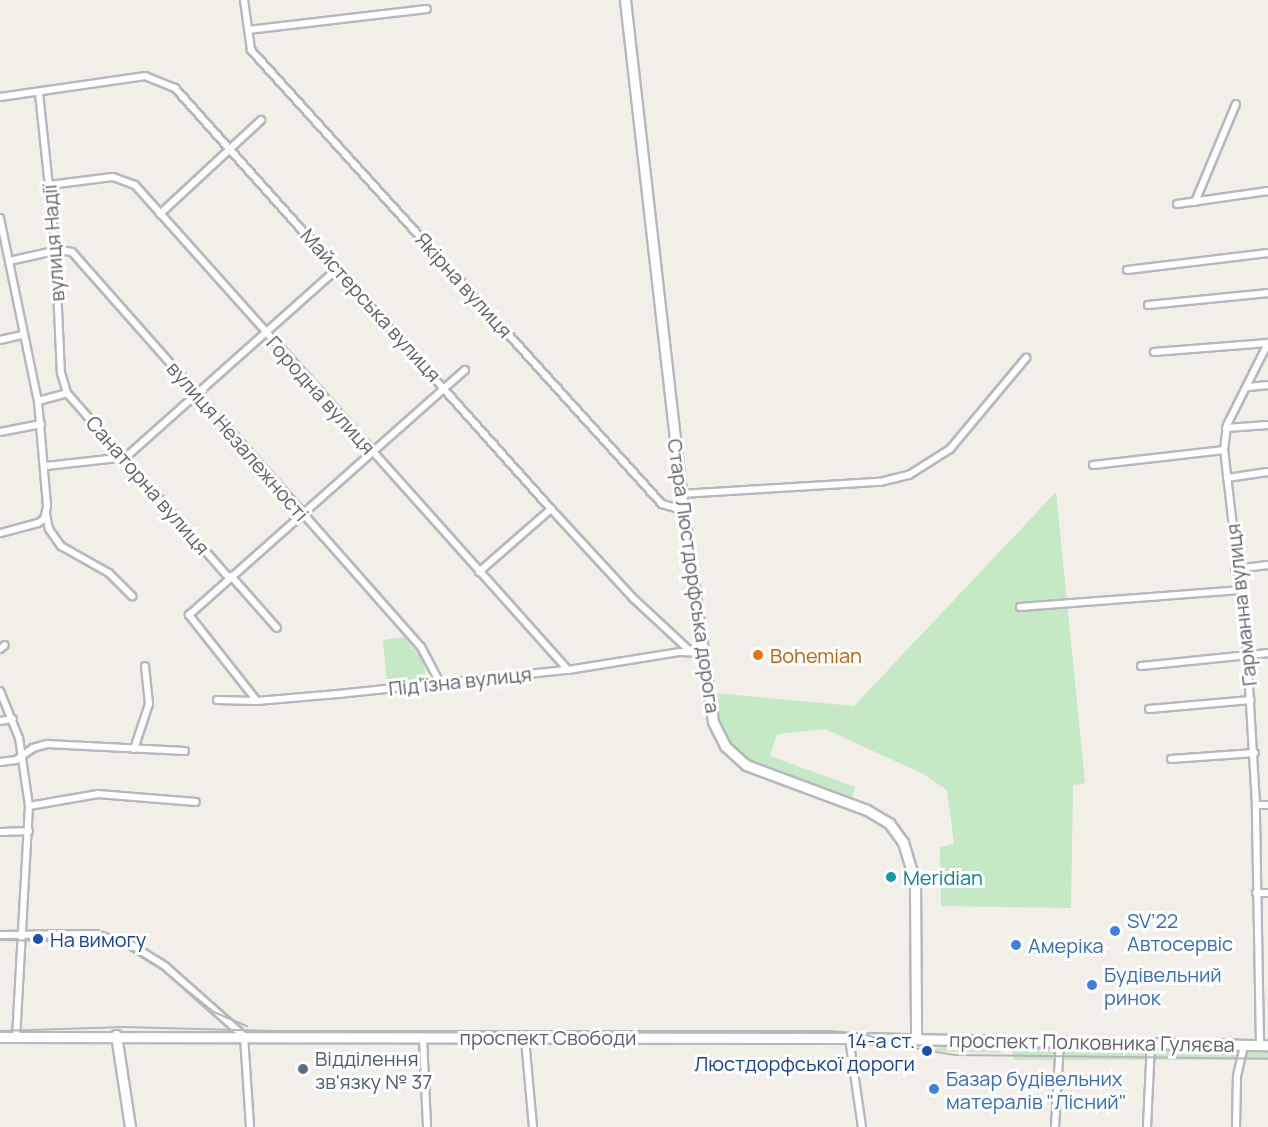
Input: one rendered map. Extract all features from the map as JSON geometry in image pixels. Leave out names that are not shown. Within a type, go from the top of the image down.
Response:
[{"type":"main road","name":"Стара Люстдорфська дорога","points":[[625,0],[681,494],[713,722],[721,740],[738,759],[756,771],[867,810],[889,823],[903,842],[915,882],[916,1039]]},
{"type":"main road","name":"проспект Свободи","points":[[0,1037],[116,1035],[525,1039],[916,1039]]},
{"type":"main road","points":[[116,1035],[130,1127]]},
{"type":"main road","name":"проспект Полковника Гуляєва","points":[[916,1039],[1264,1045]]},
{"type":"street","points":[[244,0],[248,30],[427,9]]},
{"type":"street","name":"Якірна вулиця","points":[[248,30],[251,50],[662,504],[683,510]]},
{"type":"street","name":"Майстерська вулиця","points":[[0,97],[145,76],[157,79],[186,98],[551,509],[633,598],[690,651]]},
{"type":"street","name":"вулиця Надії","points":[[39,93],[55,250],[61,373],[67,393]]},
{"type":"street","points":[[1195,202],[1236,104]]},
{"type":"street","points":[[160,214],[261,120]]},
{"type":"street","name":"Городна вулиця","points":[[49,185],[120,177],[135,185],[568,670]]},
{"type":"street","points":[[1177,204],[1268,192]]},
{"type":"street","name":"вулиця Надії","points":[[0,218],[3,249],[9,261],[22,335],[38,400],[46,466],[47,510]]},
{"type":"street","points":[[9,261],[55,250]]},
{"type":"street","name":"вулиця Незалежності","points":[[55,250],[67,250],[76,256],[421,647],[440,682]]},
{"type":"street","points":[[1127,270],[1268,253]]},
{"type":"street","points":[[46,466],[126,457],[267,334],[337,269]]},
{"type":"street","points":[[1148,305],[1268,294]]},
{"type":"street","points":[[0,340],[22,335]]},
{"type":"street","points":[[1154,352],[1268,343],[1249,387],[1226,428]]},
{"type":"street","points":[[681,494],[880,482],[909,475],[950,449],[1026,358]]},
{"type":"street","points":[[257,701],[189,617],[230,577],[373,454],[465,370]]},
{"type":"street","points":[[1249,387],[1268,385]]},
{"type":"street","points":[[38,400],[67,393]]},
{"type":"street","name":"Санаторна вулиця","points":[[67,393],[277,628]]},
{"type":"street","points":[[0,432],[41,424]]},
{"type":"street","points":[[1226,428],[1268,424]]},
{"type":"street","name":"Гарманна вулиця","points":[[1226,428],[1224,450],[1235,569],[1247,654],[1255,753],[1256,893],[1264,1045]]},
{"type":"street","points":[[1093,465],[1224,450]]},
{"type":"street","points":[[1227,478],[1268,472]]},
{"type":"street","points":[[479,572],[551,509]]},
{"type":"street","points":[[0,533],[38,523],[47,510]]},
{"type":"street","points":[[47,510],[49,529],[62,546],[100,567],[132,596]]},
{"type":"street","points":[[1235,569],[1268,565]]},
{"type":"street","points":[[1020,607],[1239,590]]},
{"type":"street","name":"Підʼїзна вулиця","points":[[217,700],[257,701],[568,670],[690,651],[703,653]]},
{"type":"street","points":[[1141,666],[1268,652]]},
{"type":"street","points":[[134,749],[148,704],[145,666]]},
{"type":"street","points":[[0,691],[14,719],[24,756],[29,806],[25,935],[16,1036]]},
{"type":"street","points":[[1149,709],[1251,700]]},
{"type":"street","points":[[0,721],[14,719]]},
{"type":"street","points":[[0,762],[24,756],[33,748],[47,744],[185,751]]},
{"type":"street","points":[[1171,759],[1255,753]]},
{"type":"street","points":[[29,806],[98,794],[196,802]]},
{"type":"street","points":[[1256,805],[1268,805]]},
{"type":"street","points":[[0,832],[29,831]]},
{"type":"street","points":[[1256,893],[1268,893]]},
{"type":"street","points":[[0,936],[96,934],[133,946],[166,967],[244,1036],[250,1127]]},
{"type":"street","points":[[1260,983],[1268,983]]},
{"type":"street","points":[[423,1038],[427,1127]]},
{"type":"street","points":[[849,1038],[862,1127]]},
{"type":"street","points":[[525,1039],[533,1127]]},
{"type":"street","points":[[1055,1127],[1060,1041]]},
{"type":"street","points":[[1147,1127],[1152,1043]]},
{"type":"street","points":[[1236,1127],[1238,1076],[1244,1045]]},
{"type":"green space","points":[[1056,492],[1085,783],[1073,785],[1071,908],[941,906],[940,847],[954,844],[947,790],[923,774],[825,729],[777,734],[770,756],[855,787],[852,797],[745,758],[731,745],[719,722],[715,693],[854,706]]},
{"type":"green space","points":[[404,637],[424,661],[426,680],[387,683],[383,640]]},
{"type":"green space","points":[[999,1045],[1001,1053],[935,1051],[939,1046]]},
{"type":"green space","points":[[1013,1045],[1268,1045],[1268,1060],[1013,1060]]},
{"type":"tram line","points":[[0,940],[100,942],[128,949],[161,969],[214,1012],[247,1026]]},
{"type":"tram line","points":[[0,1031],[124,1027],[274,1031],[828,1031],[860,1033],[908,1047],[955,1055],[1268,1059]]},
{"type":"place","name":"Bohemian","points":[[758,655]]},
{"type":"place","name":"Meridian","points":[[891,877]]},
{"type":"place","name":"SV’22 Автосервіс","points":[[1115,931]]},
{"type":"place","name":"На вимогу","points":[[38,939]]},
{"type":"place","name":"Амеріка","points":[[1016,945]]},
{"type":"place","name":"Будівельний ринок","points":[[1092,985]]},
{"type":"place","name":"14-а ст. Люстдорфської дороги","points":[[927,1051]]},
{"type":"place","name":"Відділення зв'язку № 37","points":[[303,1069]]},
{"type":"place","name":"Базар будівельних матералів \"Лісний\"","points":[[934,1089]]}]
